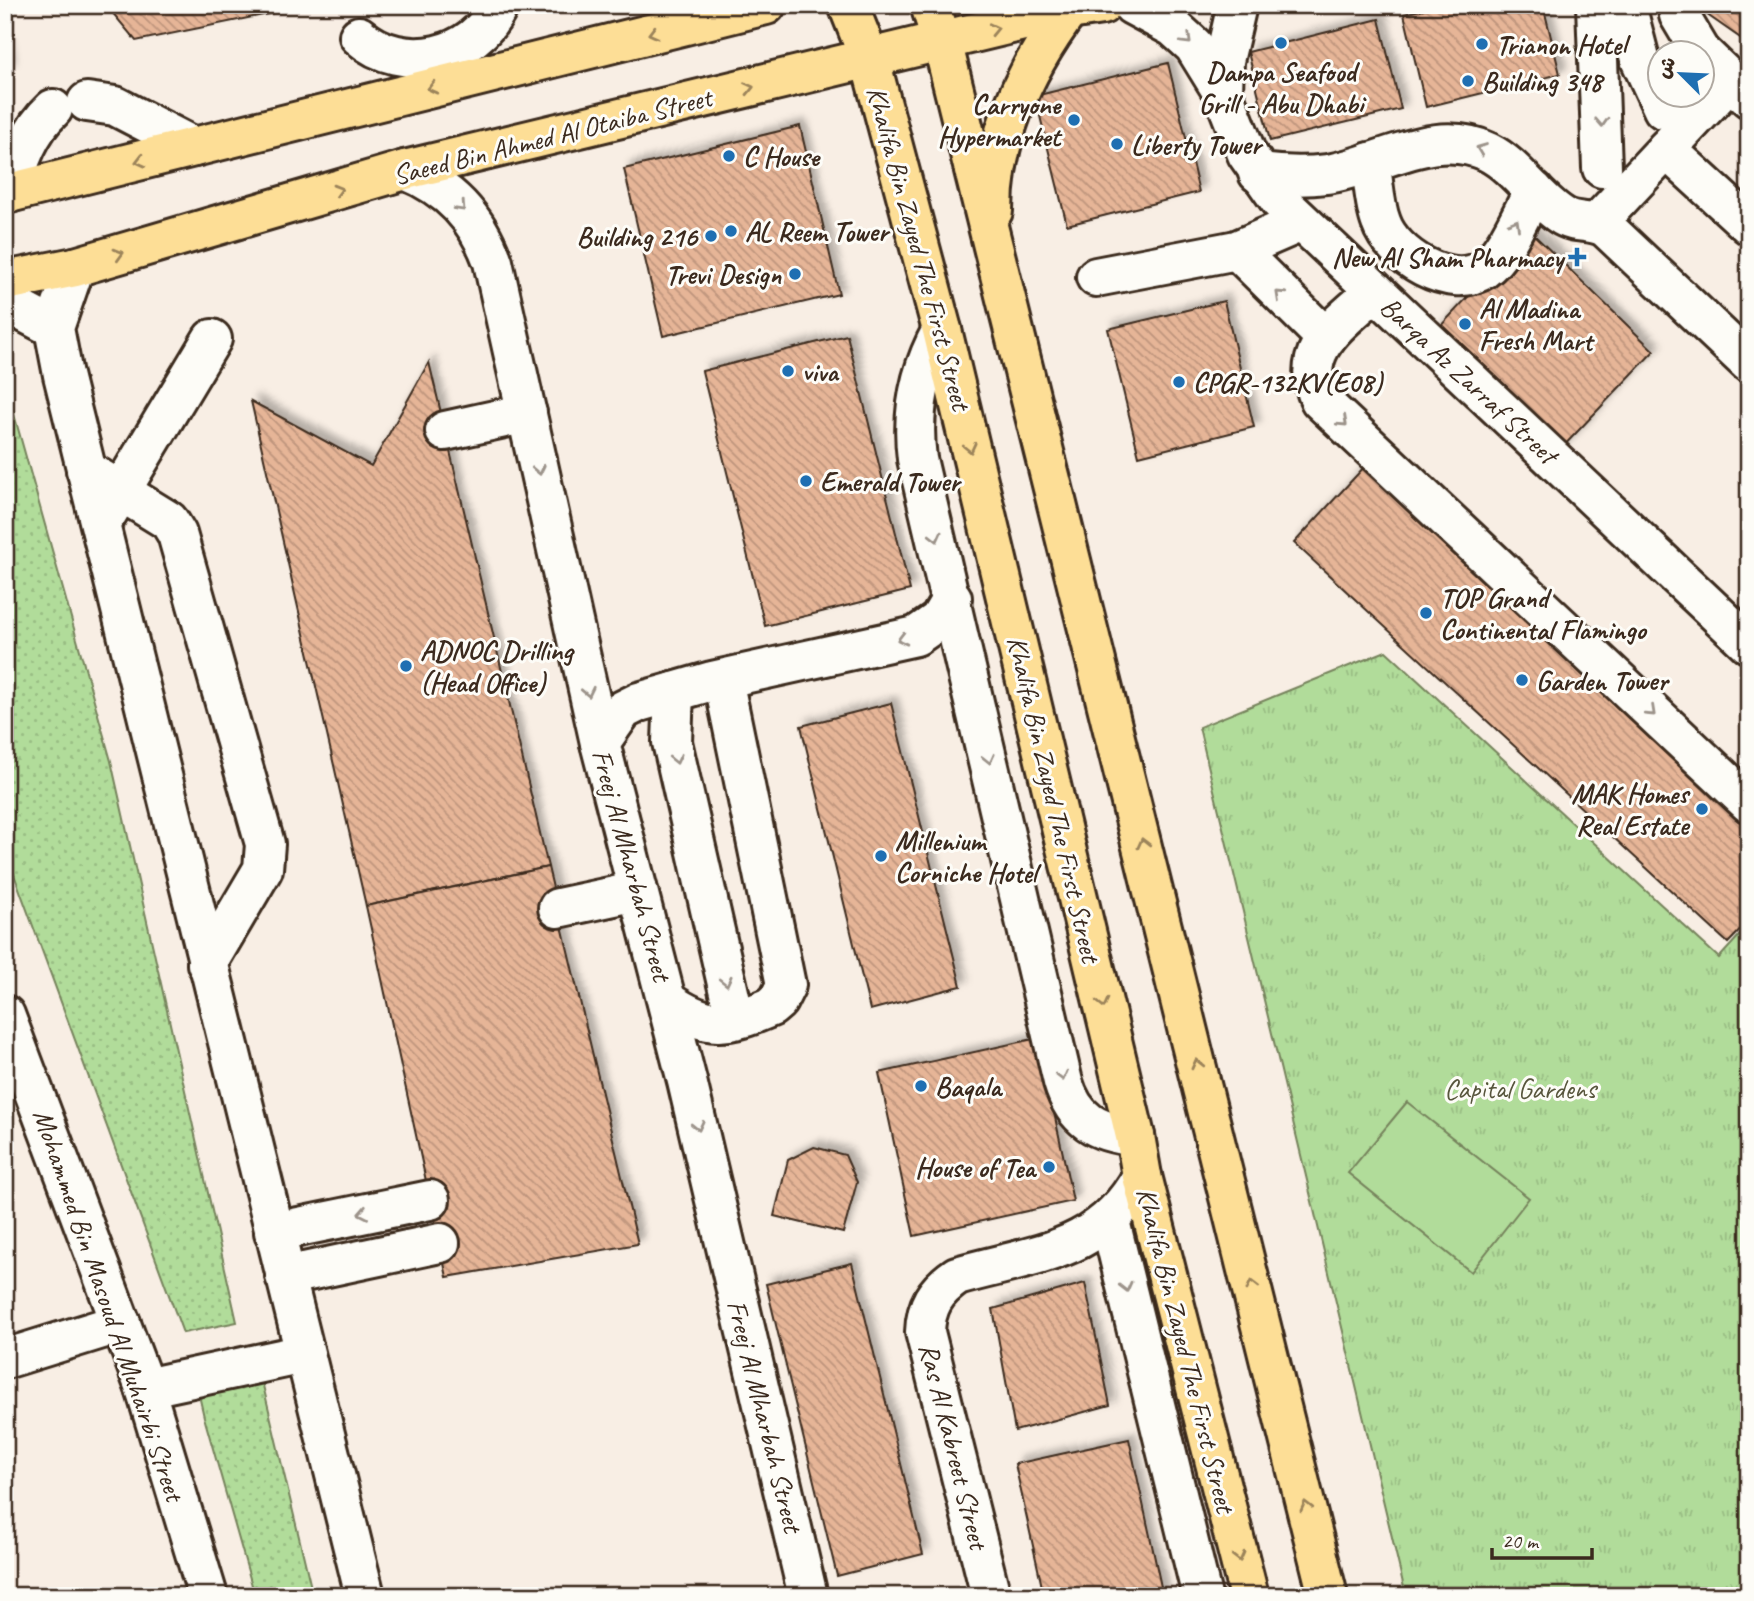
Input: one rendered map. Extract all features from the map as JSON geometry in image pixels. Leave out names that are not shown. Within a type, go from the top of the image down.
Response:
[{"type":"main road","points":[[8,193],[766,5]]},
{"type":"main road","name":"Khalifa Bin Zayed The First Street","points":[[848,5],[870,60],[942,330],[1135,1136],[1142,1176],[1249,1596]]},
{"type":"main road","points":[[930,5],[943,41],[1328,1596]]},
{"type":"main road","points":[[992,241],[996,171],[1015,102],[1048,39],[1085,8]]},
{"type":"main road","name":"Saeed Bin Ahmed Al Otaiba Street","points":[[5,281],[75,267],[405,170],[1085,8]]},
{"type":"street","points":[[359,36],[384,53],[399,58],[438,53],[470,41],[484,30],[499,5]]},
{"type":"street","name":"Barqa Az Zarraf Street","points":[[1132,5],[1173,27],[1194,46],[1223,93],[1237,135],[1258,173],[1280,201],[1749,644]]},
{"type":"street","name":"Barqa Az Zarraf Street","points":[[1223,93],[1224,61],[1237,5]]},
{"type":"street","points":[[1596,5],[1602,168]]},
{"type":"street","points":[[1626,5],[1640,59],[1664,109]]},
{"type":"street","points":[[1677,5],[1679,15],[1692,38]]},
{"type":"street","points":[[1597,223],[1666,149],[1739,90],[1716,68]]},
{"type":"street","points":[[8,193],[39,122],[70,105],[115,106],[194,147]]},
{"type":"street","points":[[1258,173],[1308,176],[1431,144],[1462,143],[1492,154],[1565,218],[1597,223],[1614,236],[1749,363]]},
{"type":"street","points":[[1666,149],[1749,225]]},
{"type":"street","points":[[1370,162],[1381,222],[1388,235],[1408,255],[1436,271],[1452,275],[1468,275],[1483,269],[1505,242],[1534,191]]},
{"type":"street","name":"Freej Al Mharbah Street","points":[[405,170],[426,178],[453,198],[474,222],[485,242],[503,304],[600,743],[687,1081],[808,1596]]},
{"type":"street","points":[[1096,278],[1237,250],[1301,222]]},
{"type":"street","points":[[1237,250],[1326,338]]},
{"type":"street","points":[[75,267],[54,328],[86,470],[207,964],[365,1596]]},
{"type":"street","points":[[1411,325],[1434,303],[1452,275]]},
{"type":"street","points":[[1375,291],[1326,338],[1314,356],[1312,371],[1320,400],[1749,803]]},
{"type":"street","points":[[5,302],[54,328]]},
{"type":"street","points":[[942,330],[931,349],[917,392],[914,437],[1068,1097],[1075,1111],[1100,1130],[1135,1136]]},
{"type":"street","points":[[100,526],[212,339]]},
{"type":"street","points":[[445,430],[527,413]]},
{"type":"street","points":[[86,470],[169,521],[177,534],[265,844],[263,869],[207,964]]},
{"type":"street","points":[[600,743],[624,710],[674,692],[916,636],[939,620],[952,598]]},
{"type":"street","points":[[667,1001],[685,1013],[725,1022],[752,1015],[778,1001],[786,985],[787,976],[723,679]]},
{"type":"street","points":[[674,692],[672,741],[725,1022],[687,1081]]},
{"type":"street","points":[[558,908],[638,891]]},
{"type":"street","name":"Mohammed Bin Masoud Al Muhairbi Street","points":[[5,1016],[145,1388],[208,1596]]},
{"type":"street","name":"Ras Al Kabreet Street","points":[[992,1596],[925,1332],[926,1315],[932,1299],[943,1286],[957,1276],[1062,1249],[1095,1233],[1123,1207],[1142,1176]]},
{"type":"street","points":[[274,1232],[430,1200]]},
{"type":"street","points":[[1110,1221],[1202,1596]]},
{"type":"street","points":[[285,1276],[440,1243]]},
{"type":"street","points":[[5,1359],[121,1323]]},
{"type":"street","points":[[145,1388],[304,1354]]},
{"type":"green space","points":[[5,382],[111,761],[237,1322],[183,1333],[5,850]]},
{"type":"green space","name":"Capital Gardens","points":[[1386,651],[1719,958],[1749,925],[1749,1596],[1406,1596],[1199,727]]},
{"type":"green space","points":[[1407,1102],[1529,1198],[1471,1272],[1348,1173]]},
{"type":"green space","points":[[261,1377],[313,1596],[255,1596],[204,1417],[199,1395]]},
{"type":"building","points":[[106,5],[312,5],[136,41]]},
{"type":"building","name":"Trianon Hotel","points":[[1440,5],[1543,5],[1560,74],[1426,107],[1404,14]]},
{"type":"building","points":[[1693,5],[1749,5],[1749,44]]},
{"type":"building","points":[[1379,19],[1401,109],[1270,141],[1248,52]]},
{"type":"building","points":[[5,40],[9,68],[5,69]]},
{"type":"building","name":"Liberty Tower","points":[[1168,63],[1199,192],[1067,225],[1035,96]]},
{"type":"building","name":"AL Reem Tower","points":[[800,126],[839,294],[663,336],[624,169]]},
{"type":"building","points":[[1530,231],[1654,351],[1558,452],[1434,333]]},
{"type":"building","points":[[1224,301],[1254,427],[1139,456],[1108,329]]},
{"type":"building","name":"Emerald Tower","points":[[847,335],[910,590],[765,626],[702,371]]},
{"type":"building","name":"ADNOC Drilling (Head Office)","points":[[429,362],[548,867],[366,906],[251,401],[371,466]]},
{"type":"building","name":"Garden Tower","points":[[1366,465],[1749,818],[1749,921],[1728,943],[1294,543]]},
{"type":"building","name":"Millenium Corniche Hotel","points":[[891,703],[961,986],[870,1010],[801,726]]},
{"type":"building","points":[[548,867],[638,1244],[447,1277],[366,906]]},
{"type":"building","points":[[1038,1038],[1073,1201],[914,1236],[879,1073]]},
{"type":"building","points":[[814,1147],[845,1155],[857,1182],[843,1233],[774,1216],[788,1160]]},
{"type":"building","points":[[852,1263],[923,1554],[837,1576],[766,1284]]},
{"type":"building","points":[[1085,1283],[1110,1405],[1015,1431],[993,1309]]},
{"type":"building","points":[[1129,1439],[1163,1596],[1044,1596],[1015,1464]]},
{"type":"place","name":"Dampa Seafood Grill - Abu Dhabi","points":[[1281,43]]},
{"type":"place","name":"Trianon Hotel","points":[[1482,44]]},
{"type":"place","name":"Building 348","points":[[1468,81]]},
{"type":"place","name":"Carryone Hypermarket","points":[[1074,120]]},
{"type":"place","name":"Liberty Tower","points":[[1117,144]]},
{"type":"place","name":"C House","points":[[729,156]]},
{"type":"place","name":"AL Reem Tower","points":[[731,231]]},
{"type":"place","name":"Building 216","points":[[711,236]]},
{"type":"place","name":"New Al Sham Pharmacy","points":[[1577,257]]},
{"type":"place","name":"Trevi Design","points":[[795,274]]},
{"type":"place","name":"Al Madina Fresh Mart","points":[[1465,324]]},
{"type":"place","name":"viva","points":[[788,371]]},
{"type":"place","name":"CPGR-132KV(E08)","points":[[1179,382]]},
{"type":"place","name":"Emerald Tower","points":[[806,481]]},
{"type":"place","name":"TOP Grand Continental Flamingo","points":[[1426,613]]},
{"type":"place","name":"ADNOC Drilling (Head Office)","points":[[406,666]]},
{"type":"place","name":"Garden Tower","points":[[1522,680]]},
{"type":"place","name":"MAK Homes Real Estate","points":[[1702,809]]},
{"type":"place","name":"Millenium Corniche Hotel","points":[[881,856]]},
{"type":"place","name":"Baqala","points":[[921,1086]]},
{"type":"place","name":"House of Tea","points":[[1049,1167]]}]
